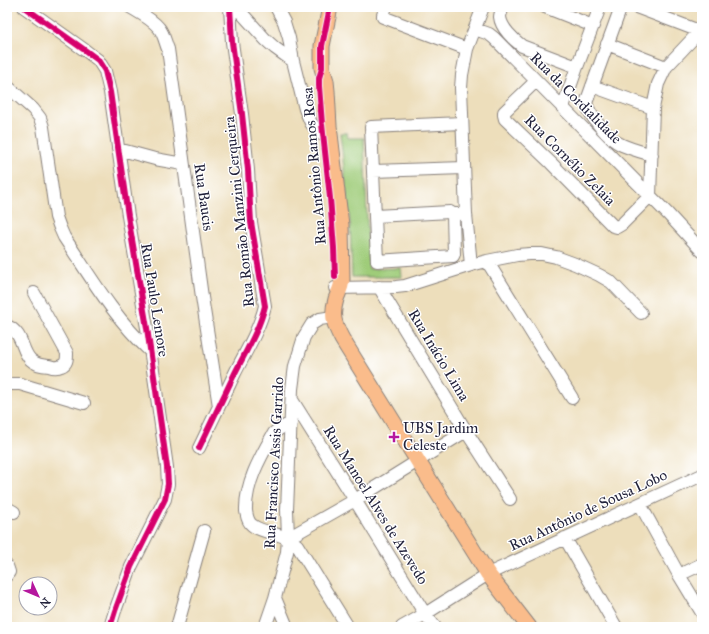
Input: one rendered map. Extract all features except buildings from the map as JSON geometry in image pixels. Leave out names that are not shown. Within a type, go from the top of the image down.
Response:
[{"type":"main road","name":"Rua Antônio Ramos Rosa","points":[[330,7],[322,46],[322,68],[326,86],[330,198],[337,291],[333,316]]},
{"type":"main road","points":[[333,316],[337,330],[342,339],[488,574],[530,627]]},
{"type":"street","name":"Rua Paulo Lemore","points":[[24,7],[86,50],[98,60],[104,72],[110,92],[167,467],[168,484],[165,499],[131,567],[110,627]]},
{"type":"street","name":"Rua Baucis","points":[[130,7],[152,21],[159,28],[168,49],[218,406]]},
{"type":"street","name":"Rua Romão Manzini Cerqueira","points":[[199,448],[218,406],[253,338],[265,306],[252,222],[242,114],[232,42],[230,7]]},
{"type":"street","points":[[236,7],[266,40],[293,62]]},
{"type":"street","points":[[276,7],[284,22],[289,38],[293,62],[305,109],[311,123],[318,132],[327,135]]},
{"type":"street","points":[[386,7],[382,15],[383,17],[467,49]]},
{"type":"street","points":[[471,264],[466,214],[462,123],[462,75],[467,49],[482,7]]},
{"type":"street","points":[[503,7],[500,14],[501,21],[506,30],[518,43],[522,46],[577,67]]},
{"type":"street","points":[[545,7],[593,26]]},
{"type":"street","points":[[563,107],[600,7]]},
{"type":"street","points":[[621,7],[586,100],[586,105],[596,121],[615,142],[652,155]]},
{"type":"street","points":[[636,7],[678,23],[702,30],[666,67],[658,84],[653,108],[650,196]]},
{"type":"street","name":"Rua da Cordialidade","points":[[475,29],[489,34],[494,38],[668,214],[702,251]]},
{"type":"street","points":[[607,44],[666,67]]},
{"type":"street","name":"Rua Cornélio Zelaia","points":[[536,81],[504,112],[505,119],[613,226],[617,227],[622,224],[650,196]]},
{"type":"street","points":[[7,86],[34,109],[40,118],[43,127],[56,217],[64,237],[107,301],[130,331],[150,351]]},
{"type":"street","points":[[592,86],[653,108]]},
{"type":"street","points":[[453,214],[453,256],[377,261],[371,127],[462,123]]},
{"type":"street","points":[[118,149],[155,159],[183,164]]},
{"type":"street","points":[[373,171],[464,168]]},
{"type":"street","points":[[375,216],[450,212],[453,214],[466,214]]},
{"type":"street","points":[[337,291],[405,286],[471,264],[516,255],[542,254],[556,257],[574,264],[611,282],[641,313]]},
{"type":"street","points":[[487,261],[572,398]]},
{"type":"street","name":"Rua Inácio Lima","points":[[379,287],[466,431],[510,499]]},
{"type":"street","points":[[7,326],[17,333],[25,353],[34,363],[42,366],[59,367],[65,364],[67,353],[34,293]]},
{"type":"street","name":"Rua Francisco Assis Garrido","points":[[265,627],[275,598],[287,552],[288,538],[286,510],[290,423],[295,366],[304,337],[312,324],[320,319],[333,316]]},
{"type":"street","points":[[7,385],[20,384],[84,404]]},
{"type":"street","name":"Rua Manoel Alves de Azevedo","points":[[292,400],[425,614],[435,627]]},
{"type":"street","points":[[290,423],[279,428],[274,433],[253,475],[247,496],[246,508],[248,522],[254,526],[288,538],[297,545],[348,627]]},
{"type":"street","points":[[288,538],[355,500],[466,431]]},
{"type":"street","name":"Rua Antônio de Sousa Lobo","points":[[402,627],[488,574],[702,475]]},
{"type":"street","points":[[640,504],[702,614]]},
{"type":"street","points":[[177,627],[204,530]]},
{"type":"street","points":[[565,538],[616,627]]},
{"type":"street","points":[[679,575],[702,564]]},
{"type":"street","points":[[7,566],[9,572],[7,575]]},
{"type":"street","points":[[275,598],[287,627]]},
{"type":"green space","points":[[340,133],[347,133],[348,138],[364,138],[369,269],[401,268],[402,277],[352,277],[350,222]]},
{"type":"cycle path","points":[[24,7],[98,60],[105,71],[110,92],[128,216],[147,328],[167,467],[168,484],[165,499],[131,567],[110,627]]},
{"type":"cycle path","points":[[199,448],[256,332],[265,306],[251,222],[248,170],[232,42],[230,7]]},
{"type":"cycle path","points":[[330,7],[322,46],[322,68],[319,78],[319,86],[330,198],[335,277]]},
{"type":"place","name":"UBS Jardim Celeste","points":[[394,437]]}]
